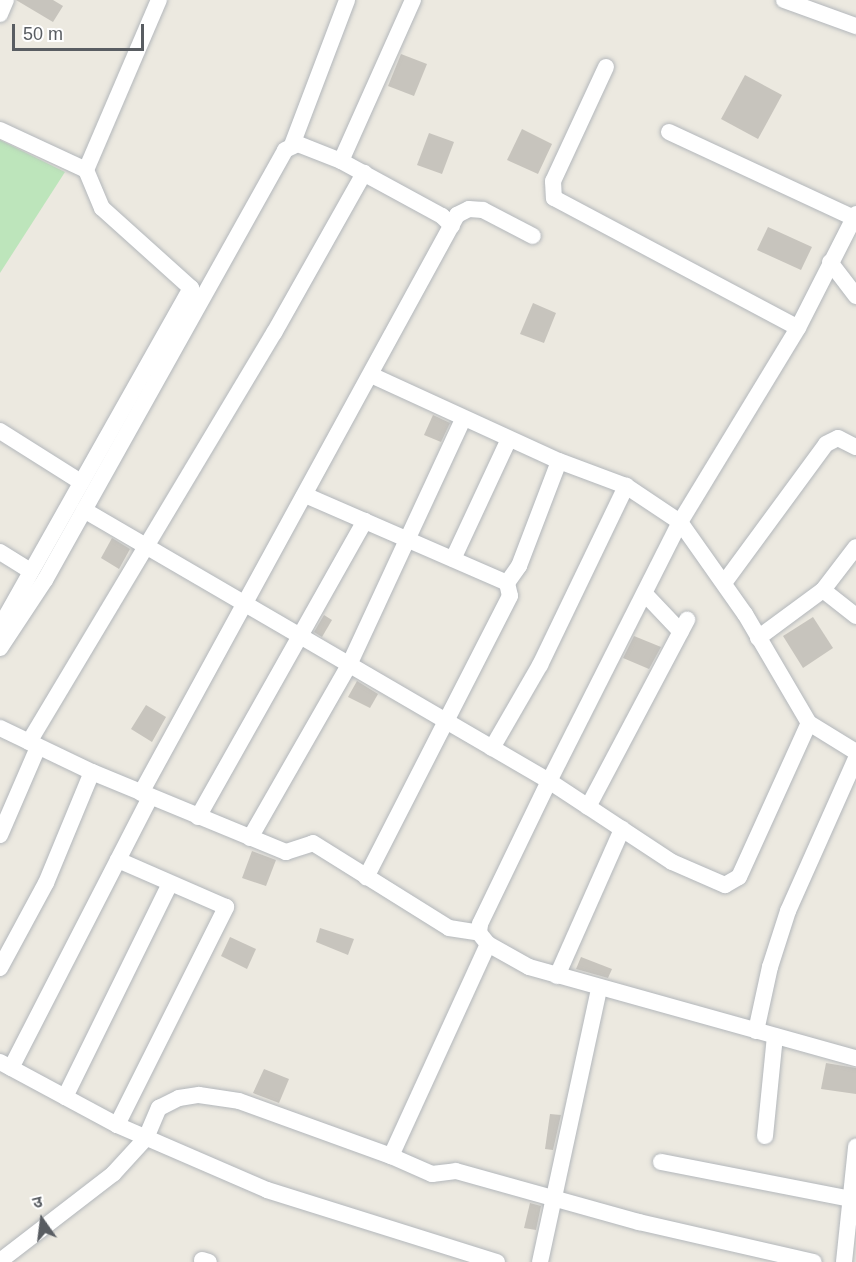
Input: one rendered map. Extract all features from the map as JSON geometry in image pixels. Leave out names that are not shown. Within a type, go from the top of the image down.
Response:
[{"type":"street","points":[[0,14],[6,0]]},
{"type":"street","points":[[86,170],[159,0]]},
{"type":"street","points":[[0,648],[84,510],[280,154],[292,145],[347,0]]},
{"type":"street","points":[[341,161],[413,0]]},
{"type":"street","points":[[784,0],[856,26]]},
{"type":"street","points":[[606,66],[553,181],[554,198],[798,328]]},
{"type":"street","points":[[0,130],[86,170],[102,208],[191,288],[0,627]]},
{"type":"street","points":[[392,1156],[484,939],[480,924],[549,781],[680,522],[798,328],[855,216],[669,132]]},
{"type":"street","points":[[292,145],[304,145],[341,161],[442,216],[452,226]]},
{"type":"street","points":[[0,835],[34,745],[364,173]]},
{"type":"street","points":[[496,1262],[267,1190],[117,1125],[4,1066],[118,860],[145,795],[245,604],[452,226],[463,210],[477,208],[533,236]]},
{"type":"street","points":[[830,262],[856,296]]},
{"type":"street","points":[[371,375],[559,461],[626,486],[680,522],[724,583],[809,723],[856,752]]},
{"type":"street","points":[[250,838],[350,665],[410,541],[464,419]]},
{"type":"street","points":[[0,431],[81,482]]},
{"type":"street","points":[[724,583],[826,444],[838,438],[856,447]]},
{"type":"street","points":[[453,559],[509,439]]},
{"type":"street","points":[[366,877],[505,608],[510,596],[507,583],[519,566],[559,461]]},
{"type":"street","points":[[492,748],[540,665],[626,486]]},
{"type":"street","points":[[305,495],[507,583]]},
{"type":"street","points":[[84,510],[549,781],[695,874],[725,885],[734,883],[809,723]]},
{"type":"street","points":[[198,817],[365,521]]},
{"type":"street","points":[[758,638],[823,590],[856,547]]},
{"type":"street","points":[[0,552],[31,571]]},
{"type":"street","points":[[823,590],[856,616]]},
{"type":"street","points":[[588,807],[684,626],[645,594]]},
{"type":"street","points":[[0,728],[145,795],[286,852],[313,843],[449,928],[484,939],[528,967],[600,989],[856,1058]]},
{"type":"street","points":[[756,1031],[788,911],[856,758]]},
{"type":"street","points":[[0,968],[46,883],[92,772]]},
{"type":"street","points":[[557,976],[622,829]]},
{"type":"street","points":[[117,1125],[226,907],[118,860]]},
{"type":"street","points":[[65,1097],[170,884]]},
{"type":"street","points":[[540,1262],[556,1199],[600,989]]},
{"type":"street","points":[[765,1136],[775,1036]]},
{"type":"street","points":[[0,1261],[113,1174],[146,1138],[159,1108],[179,1098],[199,1095],[239,1101],[392,1156],[432,1174],[456,1171],[556,1199],[813,1262]]},
{"type":"street","points":[[844,1262],[856,1147]]},
{"type":"street","points":[[661,1162],[851,1199]]},
{"type":"green space","points":[[0,140],[65,172],[0,273]]},
{"type":"building","points":[[16,0],[53,0],[63,6],[53,22]]},
{"type":"building","points":[[401,54],[427,64],[414,96],[388,86]]},
{"type":"building","points":[[745,75],[782,95],[758,139],[721,119]]},
{"type":"building","points":[[522,129],[552,144],[538,174],[507,160]]},
{"type":"building","points":[[429,133],[454,142],[442,174],[417,165]]},
{"type":"building","points":[[768,227],[812,247],[801,270],[757,250]]},
{"type":"building","points":[[533,303],[556,313],[544,343],[520,334]]},
{"type":"building","points":[[433,415],[450,423],[441,442],[424,435]]},
{"type":"building","points":[[112,538],[130,549],[119,569],[101,558]]},
{"type":"building","points":[[324,615],[332,620],[322,637],[314,632]]},
{"type":"building","points":[[813,617],[833,648],[803,668],[783,636]]},
{"type":"building","points":[[634,636],[661,647],[649,669],[623,658]]},
{"type":"building","points":[[357,681],[378,694],[370,708],[348,697]]},
{"type":"building","points":[[146,705],[166,717],[152,742],[131,729]]},
{"type":"building","points":[[252,851],[276,860],[266,886],[242,878]]},
{"type":"building","points":[[320,928],[354,939],[348,955],[316,942]]},
{"type":"building","points":[[230,937],[256,949],[247,969],[221,956]]},
{"type":"building","points":[[581,957],[612,969],[608,978],[576,969]]},
{"type":"building","points":[[826,1063],[856,1068],[856,1094],[821,1089]]},
{"type":"building","points":[[264,1069],[289,1079],[279,1103],[253,1093]]},
{"type":"building","points":[[550,1114],[561,1115],[553,1150],[545,1149]]},
{"type":"building","points":[[530,1203],[541,1206],[536,1230],[524,1228]]}]
